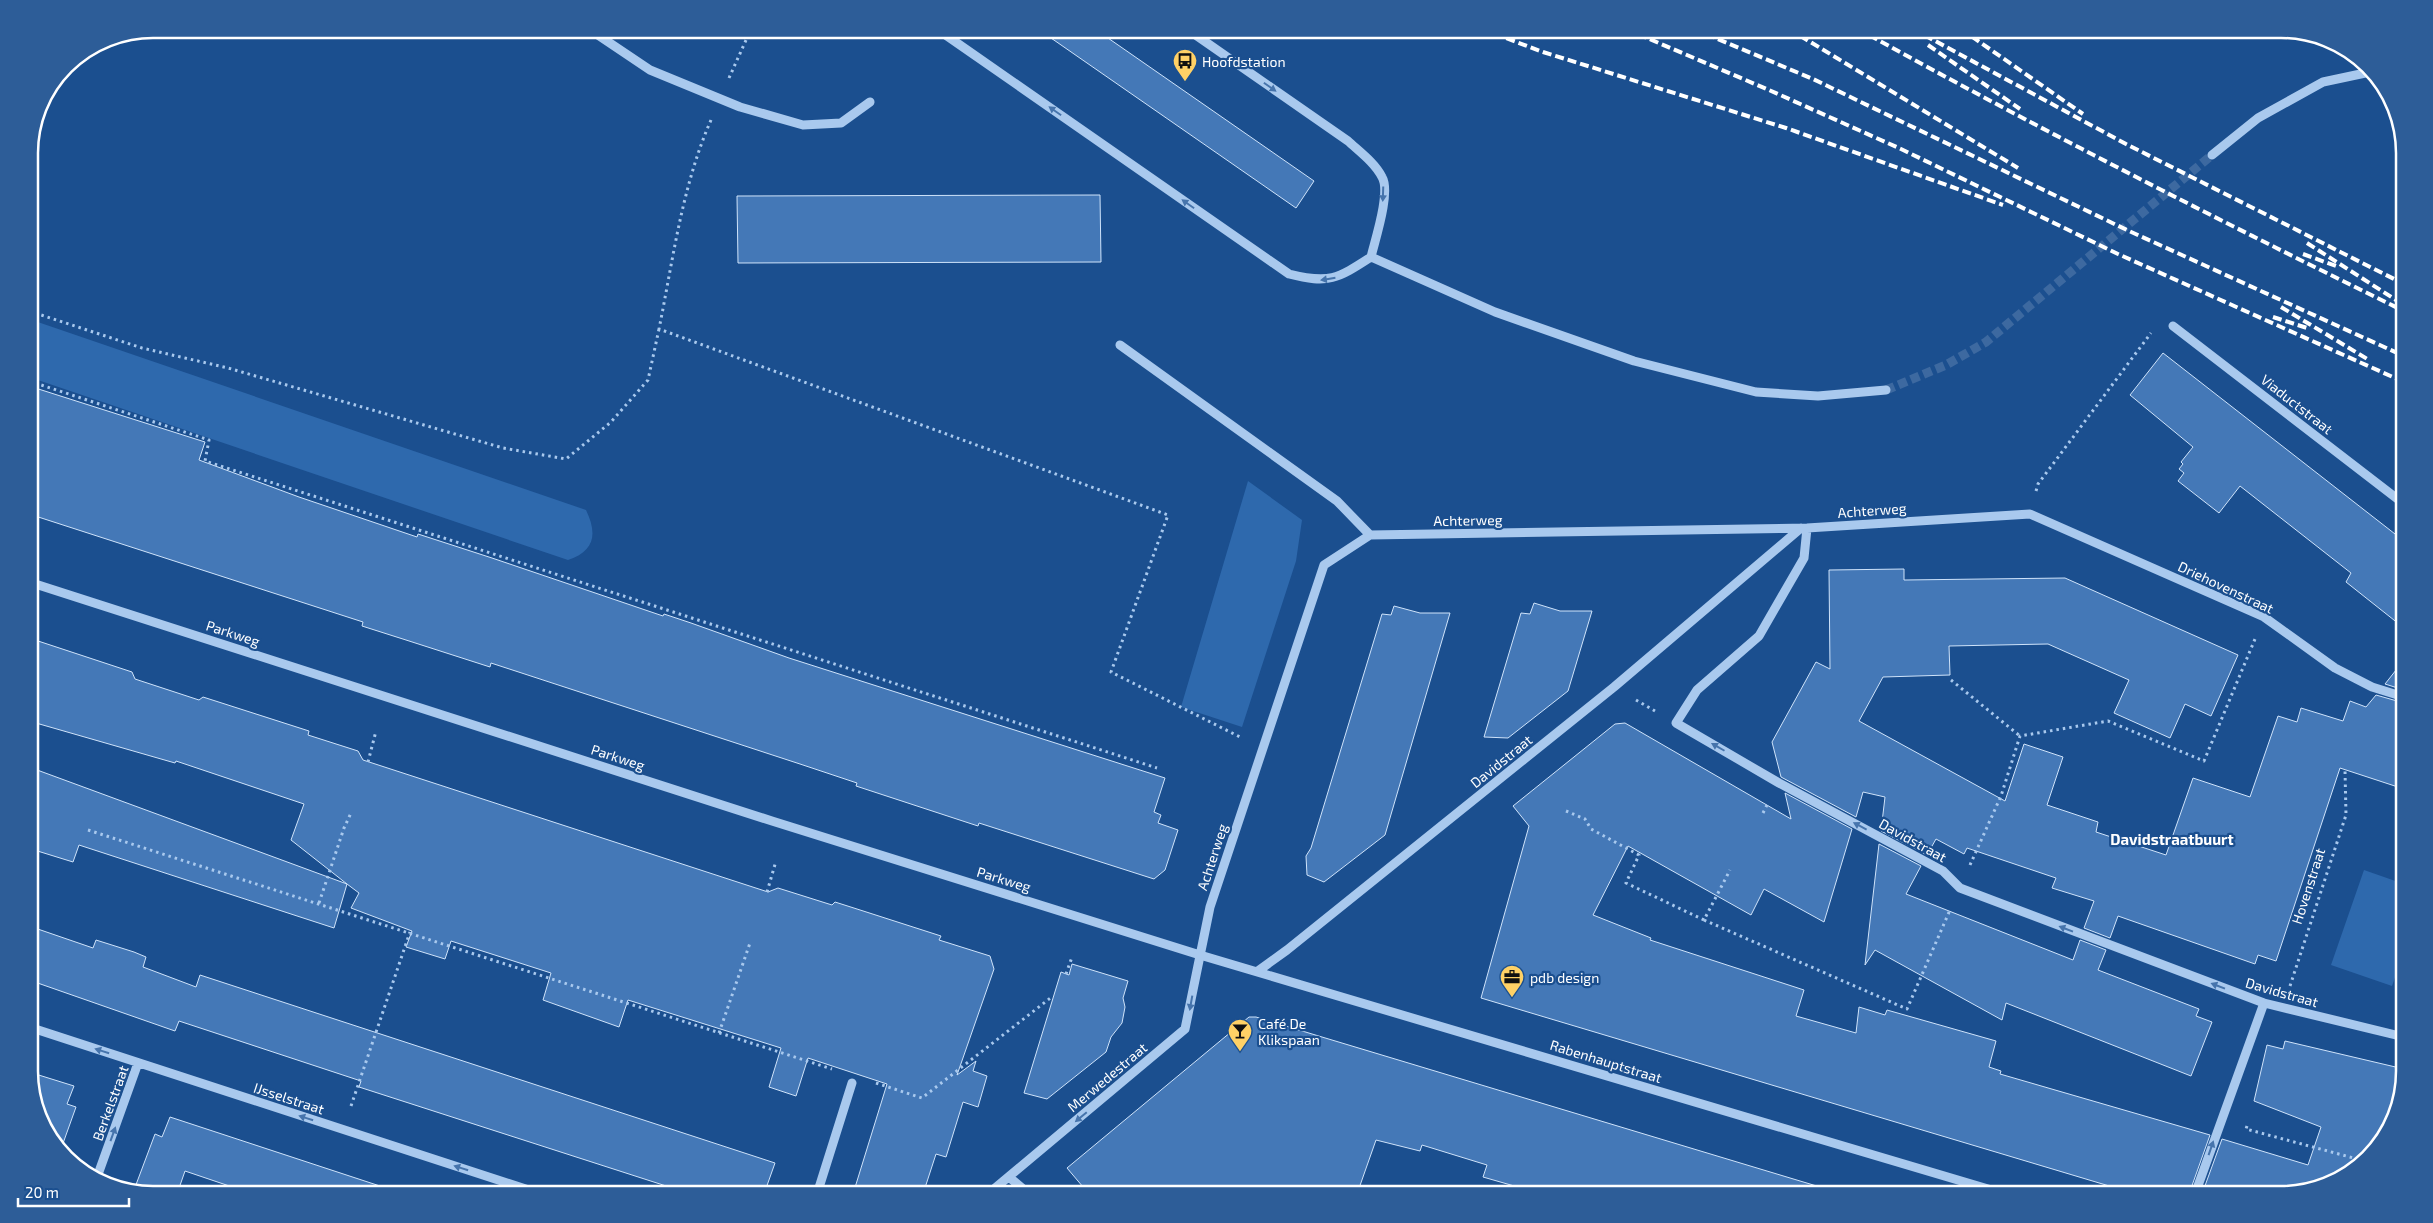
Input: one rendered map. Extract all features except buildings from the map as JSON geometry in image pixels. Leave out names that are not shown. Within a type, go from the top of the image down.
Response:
[{"type":"street","points":[[601,37],[650,70],[740,107],[803,125],[841,123],[870,102]]},
{"type":"street","points":[[948,37],[1289,274],[1315,281],[1341,276],[1371,257],[1382,216],[1384,179],[1369,160],[1348,141],[1198,37]]},
{"type":"street","points":[[2212,155],[2258,118],[2323,82],[2363,73]]},
{"type":"street","points":[[1371,257],[1495,312],[1643,364],[1756,392],[1818,396],[1886,390]]},
{"type":"street","name":"Viaductstraat","points":[[2173,326],[2395,497]]},
{"type":"street","points":[[1120,345],[1337,501],[1370,536]]},
{"type":"street","name":"Achterweg","points":[[1200,955],[1210,907],[1324,565],[1370,536],[1804,528],[2030,514]]},
{"type":"street","name":"Driehovenstraat","points":[[2030,514],[2264,617],[2335,668],[2372,687],[2396,694]]},
{"type":"street","points":[[1676,723],[1697,690],[1758,636],[1804,558],[1804,528]]},
{"type":"street","name":"Davidstraat","points":[[1258,971],[1288,950],[1614,687],[1804,528]]},
{"type":"street","name":"Parkweg","points":[[38,585],[772,821],[1200,955]]},
{"type":"street","name":"Davidstraat","points":[[1676,723],[1779,782],[1943,871],[1960,888],[2264,1004],[2396,1035]]},
{"type":"street","name":"Rabenhauptstraat","points":[[1200,955],[1978,1186]]},
{"type":"street","name":"Merwedestraat","points":[[998,1186],[1185,1029],[1200,955]]},
{"type":"street","points":[[2198,1186],[2264,1004]]},
{"type":"street","name":"IJsselstraat","points":[[38,1030],[516,1186]]},
{"type":"street","name":"Berkelstraat","points":[[99,1172],[138,1063]]},
{"type":"street","points":[[820,1186],[852,1083]]},
{"type":"street","points":[[1009,1177],[1020,1186]]},
{"type":"path","points":[[38,314],[142,348],[228,368],[504,448],[566,459],[611,422],[648,380],[682,215],[699,147],[747,37]]},
{"type":"path","points":[[659,329],[1168,515],[1111,672],[1263,749]]},
{"type":"path","points":[[2030,514],[2038,484],[2152,332]]},
{"type":"path","points":[[38,384],[209,440],[205,461],[1156,768]]},
{"type":"path","points":[[1951,680],[2020,736],[2108,721],[2204,761],[2251,649]]},
{"type":"path","points":[[1614,687],[1676,723]]},
{"type":"path","points":[[368,762],[376,731]]},
{"type":"path","points":[[1566,811],[1585,819],[1591,829],[1640,855],[1626,883],[1704,920],[1907,1009],[2002,796],[2020,736]]},
{"type":"path","name":"Hovenstraat","points":[[2284,1008],[2346,814],[2345,770]]},
{"type":"path","points":[[320,903],[344,828],[351,813]]},
{"type":"path","points":[[88,830],[837,1070]]},
{"type":"path","points":[[767,892],[776,861]]},
{"type":"path","points":[[1704,920],[1730,870]]},
{"type":"path","points":[[343,1130],[410,932]]},
{"type":"path","points":[[720,1033],[750,943]]},
{"type":"path","points":[[1066,974],[1072,958]]},
{"type":"path","points":[[872,1081],[922,1098],[1053,996]]},
{"type":"path","points":[[2249,1121],[2246,1129],[2355,1158]]},
{"type":"shaded area","points":[[38,322],[586,510],[592,527],[591,541],[583,552],[568,560],[38,380]]},
{"type":"shaded area","points":[[1248,481],[1302,520],[1296,561],[1242,727],[1181,707]]},
{"type":"shaded area","points":[[2364,870],[2396,881],[2396,975],[2392,986],[2331,965]]},
{"type":"tunnel","points":[[1886,390],[1946,365],[1986,342],[2212,155]]},
{"type":"railway","points":[[1503,37],[1543,52],[1786,128],[2003,205]]},
{"type":"railway","points":[[1645,37],[1901,149],[2118,254],[2395,378]]},
{"type":"railway","points":[[1713,37],[1813,79],[2129,231],[2395,352]]},
{"type":"railway","points":[[1802,37],[2018,168]]},
{"type":"railway","points":[[1873,37],[2129,173],[2395,307]]},
{"type":"railway","points":[[1928,37],[2126,144],[2395,280]]},
{"type":"railway","points":[[1972,37],[2083,114]]},
{"type":"railway","points":[[1928,45],[2020,109]]},
{"type":"railway","points":[[2307,243],[2395,299]]},
{"type":"railway","points":[[2303,254],[2336,266]]},
{"type":"railway","points":[[2281,307],[2369,360]]},
{"type":"railway","points":[[2273,317],[2307,328]]},
{"type":"place","name":"Hoofdstation","points":[[1185,82]]},
{"type":"place","name":"pdb design","points":[[1512,998]]},
{"type":"place","name":"Café De Klikspaan","points":[[1240,1052]]},
{"type":"district","name":"Davidstraatbuurt","points":[[2172,839]]}]
